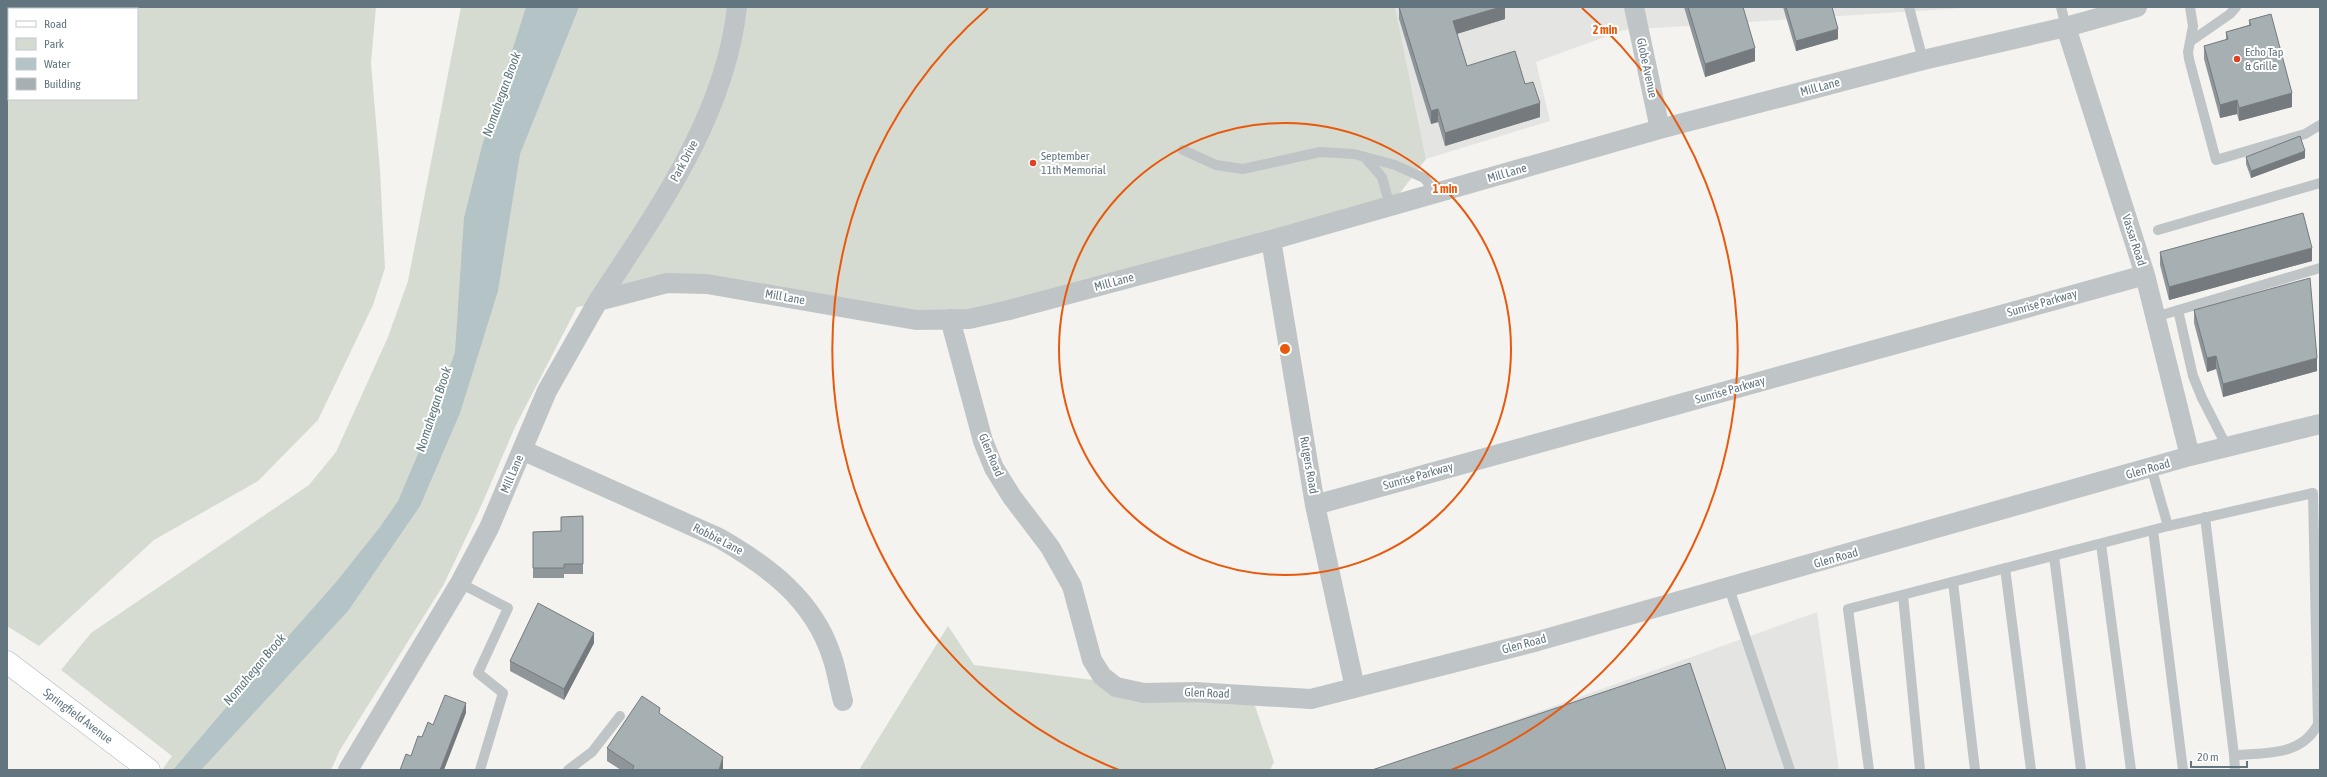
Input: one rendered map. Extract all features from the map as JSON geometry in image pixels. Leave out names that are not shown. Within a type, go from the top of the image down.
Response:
[{"type":"main road","name":"Springfield Avenue","points":[[7,662],[149,770]]},
{"type":"street","name":"Park Drive","points":[[598,301],[658,210],[690,151],[716,95],[728,57],[737,7]]},
{"type":"street","name":"Globe Avenue","points":[[1634,7],[1660,129]]},
{"type":"street","name":"Mill Lane","points":[[348,770],[460,583],[489,528],[547,391],[598,301],[667,283],[707,284],[916,320],[969,319],[1009,310],[1271,240],[1660,129],[1923,60],[2066,27],[2137,7]]},
{"type":"street","name":"Vassar Road","points":[[2066,27],[2145,275],[2190,456]]},
{"type":"street","name":"Rutgers Road","points":[[1271,240],[1315,505],[1355,688]]},
{"type":"street","name":"Sunrise Parkway","points":[[1315,505],[2145,275]]},
{"type":"street","name":"Glen Road","points":[[950,319],[983,441],[994,468],[1012,497],[1050,547],[1072,586],[1092,660],[1102,676],[1116,687],[1144,693],[1195,692],[1311,700],[1729,588],[2190,456],[2320,424]]},
{"type":"street","name":"Robbie Lane","points":[[522,450],[719,538],[749,556],[775,575],[797,595],[816,622],[832,656],[843,701]]},
{"type":"lane","points":[[1909,7],[1923,60]]},
{"type":"lane","points":[[2061,7],[2066,27]]},
{"type":"lane","points":[[2190,7],[2193,26],[2189,59],[2216,160],[2305,134],[2320,125]]},
{"type":"lane","points":[[2191,40],[2230,14],[2236,7]]},
{"type":"lane","points":[[1183,150],[1216,165],[1243,169],[1320,152],[1354,154],[1365,159],[1395,165],[1424,178],[1436,193]]},
{"type":"lane","points":[[1365,159],[1375,167],[1382,177],[1390,206]]},
{"type":"lane","points":[[2158,230],[2320,183]]},
{"type":"lane","points":[[2155,317],[2320,268]]},
{"type":"lane","points":[[2178,310],[2193,376],[2202,398],[2227,447]]},
{"type":"lane","points":[[2151,468],[2168,526]]},
{"type":"lane","points":[[1869,770],[1848,609],[2168,526],[2313,493],[2318,724],[2313,733],[2292,748],[2278,752],[2234,755]]},
{"type":"lane","points":[[2205,517],[2235,770]]},
{"type":"lane","points":[[2153,530],[2183,770]]},
{"type":"lane","points":[[2101,544],[2131,770]]},
{"type":"lane","points":[[2054,556],[2081,770]]},
{"type":"lane","points":[[2005,568],[2031,770]]},
{"type":"lane","points":[[1953,582],[1975,770]]},
{"type":"lane","points":[[460,583],[508,608],[478,673],[503,693],[480,770]]},
{"type":"lane","points":[[1729,588],[1790,770]]},
{"type":"lane","points":[[1903,595],[1920,770]]},
{"type":"lane","points":[[568,770],[592,752],[620,716]]},
{"type":"shaded area","points":[[1395,7],[1980,7],[1624,30],[1536,62],[1550,121],[1426,159]]},
{"type":"shaded area","points":[[1817,612],[1839,770],[1375,770]]},
{"type":"green space","points":[[7,7],[376,7],[371,63],[380,170],[385,268],[373,305],[318,420],[258,481],[154,540],[39,646],[7,626]]},
{"type":"green space","points":[[461,7],[1395,7],[1426,159],[1390,206],[969,319],[707,284],[577,307],[515,427],[482,504],[444,584],[340,750],[331,770],[162,770],[172,756],[61,670],[91,633],[309,485],[336,452],[388,337],[408,281]]},
{"type":"green space","points":[[948,626],[974,665],[1253,700],[1274,762],[1270,770],[859,770]]},
{"type":"water","name":"Nomahegan Brook","points":[[526,7],[579,7],[520,154],[498,291],[460,413],[420,506],[348,611],[201,770],[173,770],[337,581],[380,527],[398,501],[426,435],[455,352],[464,218],[482,146]]},
{"type":"building","points":[[1399,7],[1501,7],[1453,21],[1467,66],[1515,51],[1525,84],[1533,82],[1540,103],[1445,133],[1438,109],[1431,111]]},
{"type":"building","points":[[1688,7],[1743,7],[1755,48],[1705,64]]},
{"type":"building","points":[[1786,7],[1832,7],[1838,29],[1796,41]]},
{"type":"building","points":[[2271,14],[2292,93],[2239,108],[2237,100],[2220,105],[2204,46],[2228,39],[2226,32],[2251,25],[2249,20]]},
{"type":"building","points":[[2300,136],[2305,151],[2251,171],[2246,157]]},
{"type":"building","points":[[2303,213],[2312,248],[2169,287],[2160,252]]},
{"type":"building","points":[[2310,278],[2317,358],[2223,384],[2216,356],[2207,358],[2194,310]]},
{"type":"building","points":[[583,516],[583,564],[564,564],[564,568],[533,568],[533,532],[561,531],[561,517]]},
{"type":"building","points":[[538,603],[594,633],[564,689],[510,661]]},
{"type":"building","points":[[1690,663],[1726,770],[1372,770]]},
{"type":"building","points":[[445,695],[466,703],[440,770],[400,770],[406,754],[411,756],[418,736],[422,737],[428,722],[433,725]]},
{"type":"building","points":[[642,696],[660,708],[659,713],[723,757],[719,770],[632,770],[634,766],[607,748]]},
{"type":"place","name":"Echo Tap & Grille","points":[[2237,59]]},
{"type":"place","name":"September 11th Memorial","points":[[1033,163]]}]
